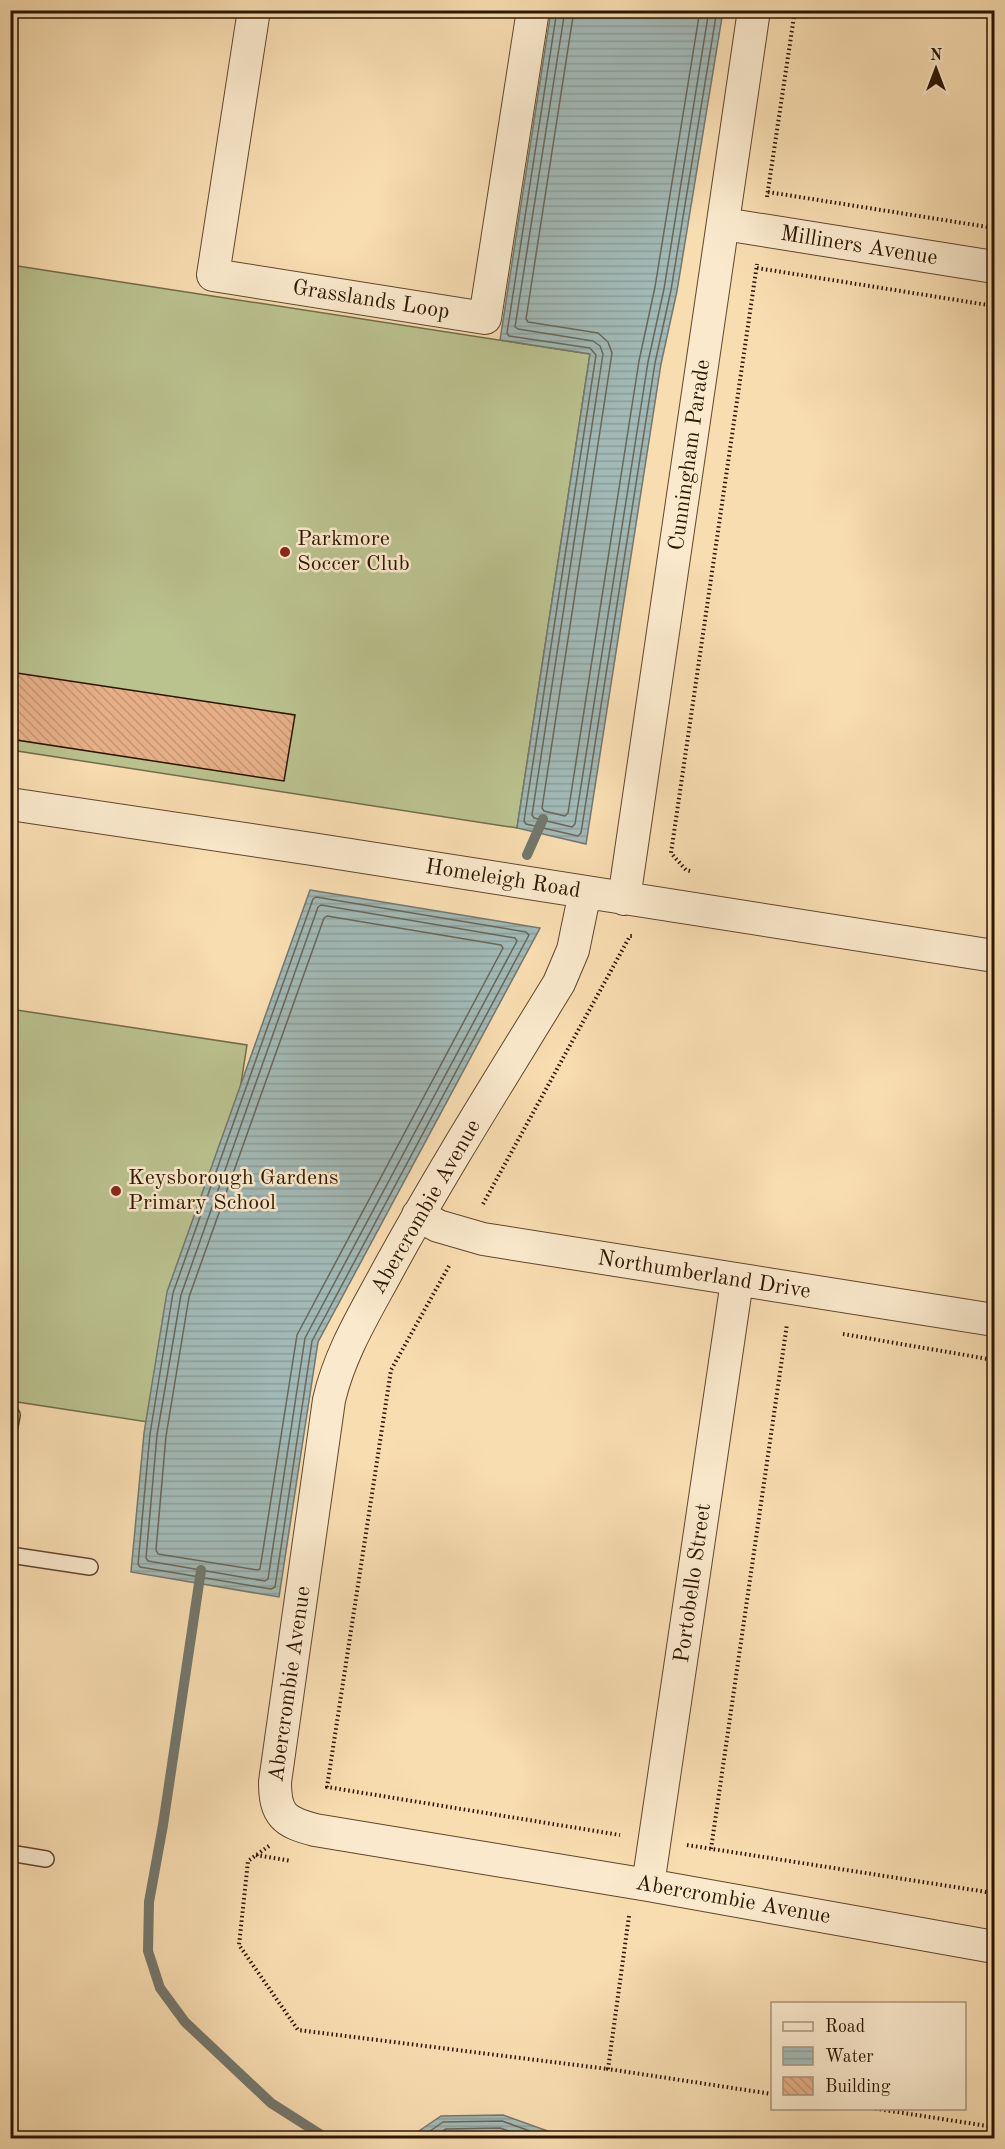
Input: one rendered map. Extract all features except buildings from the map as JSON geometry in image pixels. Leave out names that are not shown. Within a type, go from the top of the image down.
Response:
[{"type":"street","name":"Grasslands Loop","points":[[255,10],[213,275],[485,318],[533,10]]},
{"type":"street","name":"Cunningham Parade","points":[[624,899],[754,10]]},
{"type":"street","name":"Milliners Avenue","points":[[724,224],[994,267]]},
{"type":"street","name":"Homeleigh Road","points":[[10,804],[994,956]]},
{"type":"street","name":"Abercrombie Avenue","points":[[585,892],[573,950],[559,983],[418,1215],[345,1350],[335,1374],[329,1400],[275,1782],[278,1807],[282,1815],[298,1826],[994,1947]]},
{"type":"street","name":"Northumberland Drive","points":[[418,1215],[438,1226],[466,1235],[737,1281],[994,1320]]},
{"type":"street","name":"Portobello Street","points":[[641,1884],[655,1840],[737,1281]]},
{"type":"lane","points":[[10,1555],[90,1567]]},
{"type":"lane","points":[[10,1853],[46,1858]]},
{"type":"path","points":[[698,872],[686,870],[670,853],[795,10]]},
{"type":"path","points":[[768,192],[994,228]]},
{"type":"path","points":[[757,268],[994,306]]},
{"type":"path","points":[[642,938],[630,936],[391,1370],[327,1787],[993,1893],[994,1882]]},
{"type":"path","points":[[711,1849],[787,1324]]},
{"type":"path","points":[[298,1826],[248,1861],[238,1945],[298,2030],[608,2069],[771,2094]]},
{"type":"path","points":[[608,2069],[641,1884]]},
{"type":"path","points":[[878,2110],[994,2127]]},
{"type":"green space","name":"Parkmore Soccer Club","points":[[11,265],[590,354],[517,828],[11,750]]},
{"type":"green space","points":[[10,1009],[247,1045],[187,1428],[11,1401]]},
{"type":"water","points":[[551,11],[723,11],[677,291],[661,364],[586,844],[517,828],[590,354],[500,340]]},
{"type":"water","points":[[310,890],[540,928],[318,1342],[279,1597],[131,1572],[144,1433],[167,1292]]},
{"type":"water","points":[[503,2115],[567,2138],[413,2138],[441,2116]]},
{"type":"waterway","points":[[527,855],[543,819]]},
{"type":"waterway","points":[[201,1570],[163,1825],[149,1902],[148,1951],[160,1988],[185,2022],[271,2103],[326,2138]]},
{"type":"place","name":"Parkmore Soccer Club","points":[[285,552]]},
{"type":"place","name":"Keysborough Gardens Primary School","points":[[116,1191]]}]
